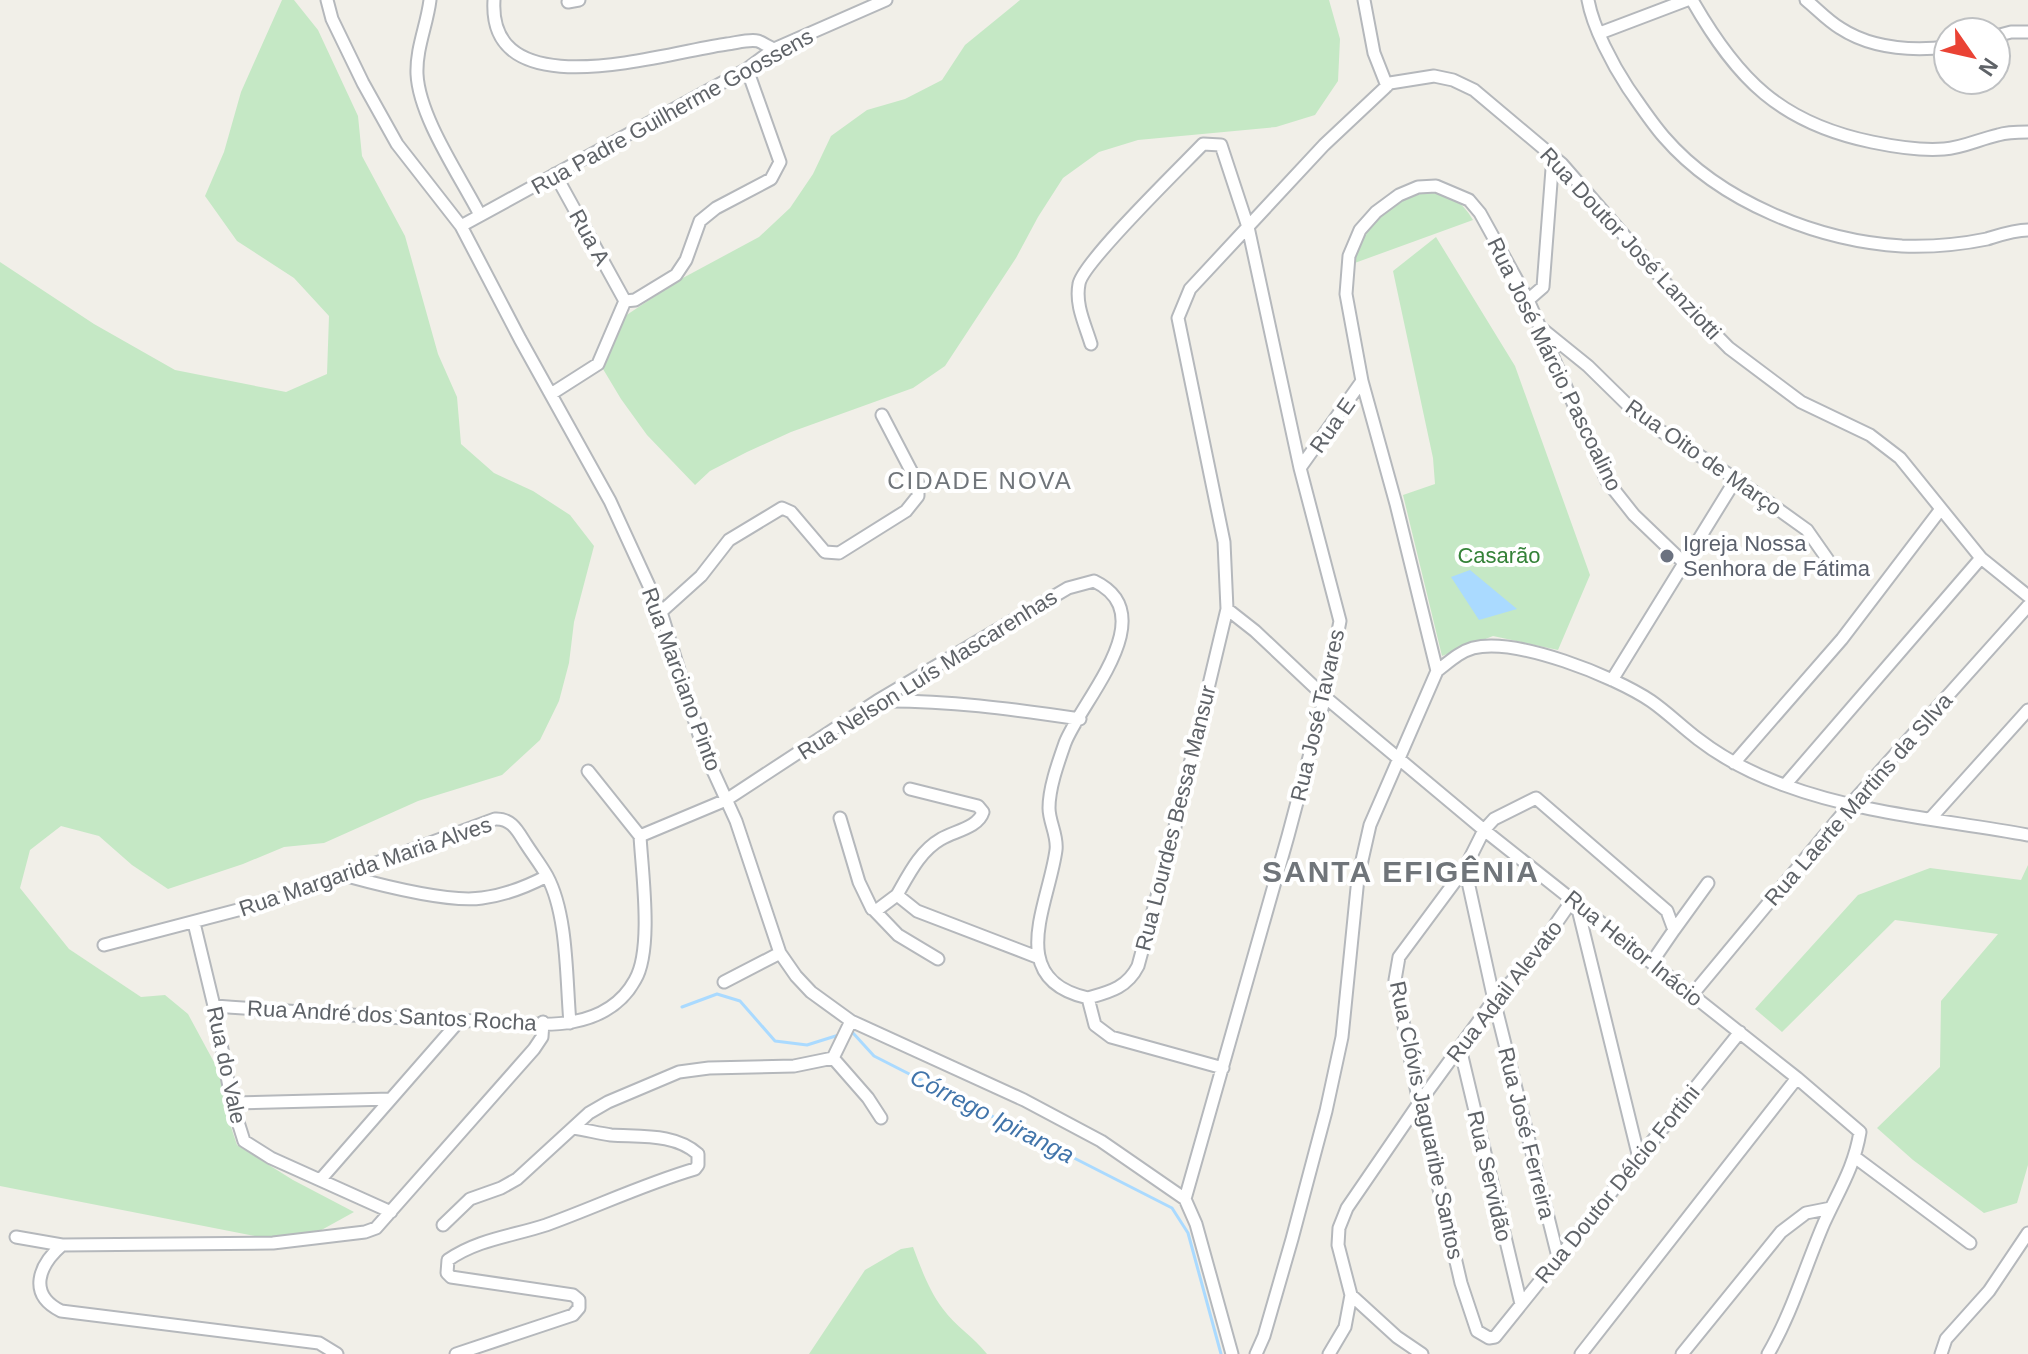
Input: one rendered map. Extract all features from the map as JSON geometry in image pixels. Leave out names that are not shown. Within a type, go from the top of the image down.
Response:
[{"type":"street","name":"Rua Marciano Pinto","points":[[327,0],[332,19],[363,83],[397,144],[461,226],[610,501],[661,612],[704,751],[736,821],[780,953],[796,976],[850,1024],[1024,1100],[1101,1141],[1185,1199]]},
{"type":"street","points":[[430,0],[419,46],[417,74],[423,103],[480,215]]},
{"type":"street","points":[[494,0],[495,30],[520,56],[540,65],[571,68],[633,61],[756,40],[774,49]]},
{"type":"street","name":"Rua Padre Guilherme Goossens","points":[[461,226],[747,69],[774,49],[886,0]]},
{"type":"street","points":[[1227,609],[1224,542],[1178,318],[1190,289],[1324,145],[1387,86],[1374,53],[1364,0]]},
{"type":"street","points":[[1588,0],[1615,68],[1665,139],[1695,166],[1772,214],[1817,231],[1864,242],[1902,246],[1942,247],[2028,230]]},
{"type":"street","points":[[1600,33],[1690,0],[1733,65],[1774,103],[1813,126],[1902,148],[1947,149],[2001,134],[2028,132]]},
{"type":"street","points":[[1806,0],[1840,29],[1872,43],[1913,50],[1932,48]]},
{"type":"street","points":[[551,394],[598,364],[625,301],[635,300],[676,275],[686,260],[700,221],[716,208],[771,179],[780,162],[747,69]]},
{"type":"street","name":"Rua Doutor José Lanziotti","points":[[1387,86],[1434,76],[1453,80],[1474,90],[1553,156],[1669,287],[1729,348],[1801,402],[1870,435],[1900,458],[1981,558],[2028,596]]},
{"type":"street","name":"Rua José Tavares","points":[[1091,344],[1078,305],[1079,280],[1109,242],[1203,144],[1221,145],[1248,227],[1300,468],[1340,621],[1325,697],[1185,1199]]},
{"type":"street","points":[[1528,300],[1543,287],[1553,156]]},
{"type":"street","name":"Rua A","points":[[555,174],[625,301]]},
{"type":"street","name":"Rua José Márcio Pascoalino","points":[[1437,671],[1362,381],[1346,294],[1349,256],[1360,230],[1376,212],[1399,195],[1418,187],[1436,186],[1469,200],[1480,213],[1528,300],[1607,481],[1634,515],[1683,562]]},
{"type":"street","name":"Rua Oito de Março","points":[[1539,327],[1588,366],[1642,419],[1736,479],[1807,530],[1828,560]]},
{"type":"street","name":"Rua E","points":[[1300,468],[1362,381]]},
{"type":"street","points":[[661,612],[701,576],[729,540],[782,508],[791,512],[825,552],[839,553],[906,511],[918,496],[918,484],[882,415]]},
{"type":"street","points":[[1612,680],[1736,479]]},
{"type":"street","points":[[1734,763],[1842,639],[1941,509]]},
{"type":"street","points":[[1785,785],[1981,558]]},
{"type":"street","name":"Rua Nelson Luís Mascarenhas","points":[[640,836],[726,800],[877,701],[1068,588],[1094,581],[1105,586],[1114,597],[1122,619],[1118,649],[1066,740],[1051,792],[1049,809],[1056,849],[1036,934],[1037,957]]},
{"type":"street","name":"Rua Laerte Martins da SIlva","points":[[1692,995],[1849,806],[2028,606]]},
{"type":"street","name":"Rua Heitor Inácio","points":[[1227,609],[1325,697],[1484,830],[1740,1032],[1860,1132],[1856,1158]]},
{"type":"street","name":"Rua Lourdes Bessa Mansur","points":[[1088,998],[1116,990],[1127,982],[1138,966],[1169,852],[1227,609]]},
{"type":"street","points":[[1256,1354],[1292,1239],[1342,1037],[1358,878],[1370,825],[1437,671],[1457,655],[1486,646],[1525,649],[1612,680],[1650,701],[1700,741],[1734,763],[1785,785],[1849,806],[2028,835]]},
{"type":"street","points":[[877,701],[983,704],[1080,719]]},
{"type":"street","points":[[1930,819],[2028,710]]},
{"type":"street","points":[[570,1023],[611,1008],[635,980],[640,969],[644,932],[640,836],[588,771]]},
{"type":"street","points":[[875,911],[897,895],[925,850],[977,822],[983,812],[978,806],[910,789]]},
{"type":"street","name":"Rua Clóvis Jaguaribe Santos","points":[[1495,1337],[1489,1338],[1477,1331],[1471,1315],[1419,1103],[1395,980],[1399,957],[1465,868],[1484,830],[1494,819],[1536,798],[1667,911],[1674,930]]},
{"type":"street","points":[[840,818],[866,902],[898,935],[938,959]]},
{"type":"street","name":"Rua Margarida Maria Alves","points":[[104,945],[276,900],[495,819],[503,819],[514,825],[547,876],[560,918],[570,1023]]},
{"type":"street","name":"Rua José Ferreira","points":[[1465,868],[1494,1000],[1558,1257]]},
{"type":"street","points":[[346,875],[413,891],[473,899],[512,893],[547,876]]},
{"type":"street","points":[[1652,962],[1708,883]]},
{"type":"street","points":[[897,895],[917,911],[1037,957],[1048,976],[1062,987],[1088,998],[1095,1025],[1111,1037],[1223,1068]]},
{"type":"street","points":[[1574,900],[1639,1158]]},
{"type":"street","name":"Rua Adail Alevato","points":[[1351,1295],[1338,1245],[1339,1228],[1347,1208],[1494,1000],[1528,964],[1574,900]]},
{"type":"street","name":"Rua do Vale","points":[[194,923],[242,1138],[271,1158],[391,1212]]},
{"type":"street","points":[[724,982],[780,953]]},
{"type":"street","name":"Rua André dos Santos Rocha","points":[[214,1006],[570,1023]]},
{"type":"street","points":[[321,1179],[460,1020]]},
{"type":"street","points":[[16,1237],[62,1245],[273,1243],[376,1228],[534,1049],[542,1037],[543,1022]]},
{"type":"street","points":[[833,1058],[850,1024]]},
{"type":"street","name":"Rua Doutor Délcio Fortini","points":[[1495,1337],[1740,1032]]},
{"type":"street","name":"Rua Servidão","points":[[1460,1048],[1521,1304]]},
{"type":"street","points":[[833,1058],[881,1118]]},
{"type":"street","points":[[443,1225],[470,1199],[517,1179],[589,1113],[608,1102],[679,1072],[709,1068],[794,1066],[833,1058]]},
{"type":"street","points":[[1581,1354],[1797,1078]]},
{"type":"street","points":[[232,1103],[391,1099]]},
{"type":"street","points":[[456,1354],[573,1315],[579,1308],[579,1300],[573,1295],[459,1279],[447,1273],[448,1260],[488,1240],[544,1225],[654,1181],[695,1169],[698,1165],[698,1154],[684,1144],[657,1137],[573,1128]]},
{"type":"street","points":[[1768,1354],[1856,1158],[1970,1243]]},
{"type":"street","points":[[1185,1199],[1196,1224],[1232,1354]]},
{"type":"street","points":[[1682,1354],[1781,1232],[1806,1213],[1831,1208]]},
{"type":"street","points":[[1941,1354],[1946,1339],[1989,1291],[2028,1233]]},
{"type":"street","points":[[62,1245],[47,1258],[41,1282],[43,1298],[61,1311],[319,1343],[337,1354]]},
{"type":"street","points":[[1329,1354],[1345,1327],[1351,1295]]},
{"type":"street","points":[[1351,1295],[1397,1337],[1422,1354]]},
{"type":"green space","points":[[282,0],[294,0],[318,30],[358,116],[362,156],[405,236],[438,354],[457,397],[461,444],[494,473],[533,491],[570,515],[594,546],[574,622],[569,663],[559,701],[540,740],[502,775],[418,801],[324,843],[284,847],[168,889],[132,865],[99,836],[61,826],[30,850],[20,888],[69,949],[141,997],[165,995],[188,1014],[222,1077],[225,1109],[237,1145],[293,1180],[354,1212],[316,1233],[270,1239],[0,1186],[0,262],[94,324],[175,370],[286,392],[327,374],[329,316],[294,278],[237,241],[205,196],[224,152],[241,92]]},
{"type":"green space","points":[[1020,0],[1329,0],[1340,39],[1338,81],[1315,115],[1276,127],[1138,140],[1099,152],[1063,178],[1016,258],[945,366],[913,388],[791,432],[747,452],[710,471],[695,485],[647,435],[597,359],[616,322],[681,279],[759,237],[790,208],[813,174],[831,136],[867,110],[905,99],[942,80],[965,45]]},
{"type":"green space","points":[[1435,192],[1457,202],[1473,220],[1352,264],[1364,234],[1381,212],[1403,198]]},
{"type":"green space","name":"Casarão","points":[[1436,237],[1515,366],[1590,575],[1558,650],[1493,636],[1442,656],[1403,495],[1435,484],[1433,458],[1393,271]]},
{"type":"green space","points":[[2028,865],[2028,1165],[2017,1203],[1984,1213],[1913,1160],[1877,1128],[1940,1067],[1941,1001],[1998,934],[1895,920],[1782,1032],[1755,1009],[1858,895],[1930,868],[2021,880]]},
{"type":"green space","points":[[913,1247],[938,1302],[987,1354],[809,1354],[865,1270],[901,1249]]},
{"type":"water","points":[[1470,570],[1517,609],[1479,620],[1451,577]]},
{"type":"waterway","name":"Córrego Ipiranga","points":[[682,1007],[717,994],[740,1001],[775,1041],[807,1045],[842,1034]]},
{"type":"waterway","name":"Córrego Ipiranga","points":[[850,1033],[874,1056],[1172,1208],[1188,1233],[1221,1354]]},
{"type":"place","name":"Igreja Nossa Senhora de Fátima","points":[[1667,556]]},
{"type":"district","name":"CIDADE NOVA","points":[[980,481]]},
{"type":"district","name":"SANTA EFIGÊNIA","points":[[1401,872]]}]
